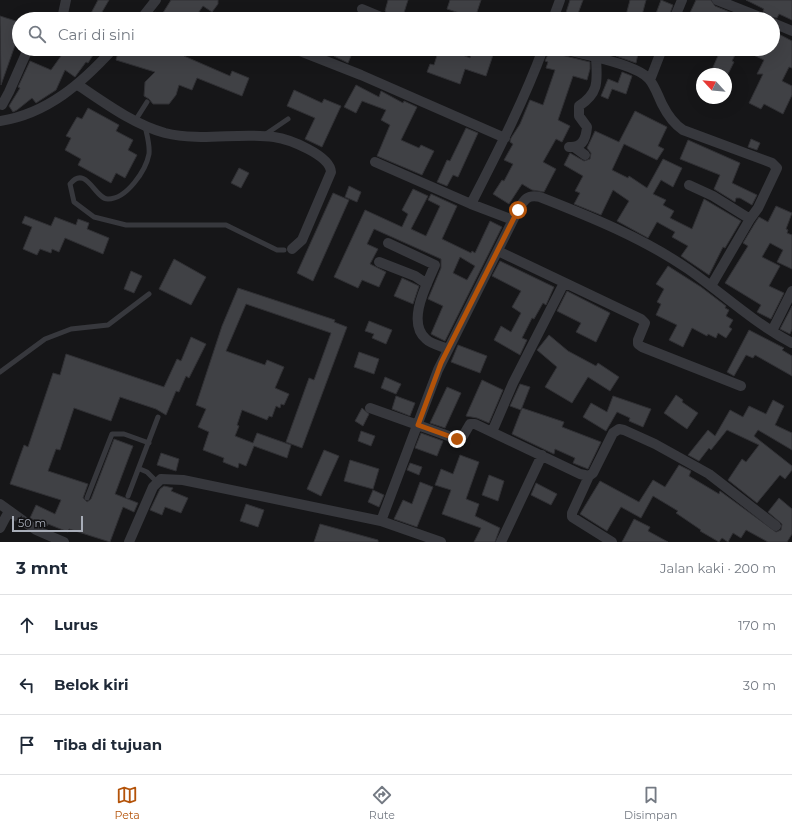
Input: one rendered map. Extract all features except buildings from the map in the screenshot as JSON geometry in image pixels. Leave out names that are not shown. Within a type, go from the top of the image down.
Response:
[{"type":"street","points":[[63,12],[66,0]]},
{"type":"street","points":[[147,12],[156,0]]},
{"type":"street","points":[[556,12],[560,0]]},
{"type":"street","points":[[677,12],[682,0]]},
{"type":"street","points":[[717,0],[747,12]]},
{"type":"street","points":[[362,9],[369,12]]},
{"type":"street","points":[[780,25],[792,31]]},
{"type":"street","points":[[25,56],[9,92],[1,104],[4,120],[37,110],[78,85],[106,56]]},
{"type":"street","points":[[313,56],[361,75],[505,138]]},
{"type":"street","points":[[470,204],[505,138],[530,84],[540,56]]},
{"type":"street","points":[[589,56],[632,68],[650,80],[662,105],[676,125],[682,130],[776,166],[777,168],[772,181],[758,208],[711,286]]},
{"type":"street","points":[[650,80],[659,56]]},
{"type":"street","points":[[585,155],[571,147],[583,143],[586,137],[587,126],[579,116],[579,106],[593,94],[597,82],[596,58]]},
{"type":"street","points":[[78,85],[145,126],[166,133],[188,136],[275,137],[315,153],[326,161],[330,168],[322,195],[302,240],[288,249]]},
{"type":"street","points":[[375,162],[470,204],[513,220]]},
{"type":"street","points":[[689,185],[713,196],[750,219]]},
{"type":"street","points":[[381,521],[440,366],[513,220],[527,197],[532,195],[540,197],[594,218],[652,247],[711,286],[772,331],[792,343]]},
{"type":"street","points":[[388,243],[435,266],[417,312],[423,336],[427,340],[448,349]]},
{"type":"street","points":[[498,251],[641,319],[645,323],[638,340],[638,344],[642,347],[741,386]]},
{"type":"street","points":[[379,262],[415,276],[427,284]]},
{"type":"street","points":[[492,432],[513,383],[564,283]]},
{"type":"street","points":[[772,331],[792,290]]},
{"type":"street","points":[[370,408],[457,439],[463,436],[470,424],[492,432],[580,474],[589,476]]},
{"type":"street","points":[[612,542],[572,517],[572,513],[589,476],[593,473],[613,433],[619,429],[655,444],[709,474],[776,526]]},
{"type":"street","points":[[500,542],[542,455]]},
{"type":"street","points":[[129,542],[157,482],[161,479],[183,480],[381,521],[442,542]]},
{"type":"street","points":[[0,504],[36,530],[59,541]]},
{"type":"street","points":[[1,523],[9,511]]},
{"type":"lane","points":[[136,121],[147,102]]},
{"type":"lane","points":[[263,137],[288,119]]},
{"type":"lane","points":[[145,126],[149,144],[149,155],[136,181],[128,191],[115,198],[108,199],[101,197],[87,180],[79,178],[70,184],[74,202],[94,217],[126,225],[226,225],[277,250],[288,249]]},
{"type":"lane","points":[[0,372],[45,339],[71,329],[108,325],[149,294]]},
{"type":"lane","points":[[128,496],[140,469],[158,417]]},
{"type":"lane","points":[[87,498],[112,434],[124,434],[149,443]]},
{"type":"lane","points":[[140,469],[147,472],[157,482]]},
{"type":"route","points":[[457,439],[418,425],[441,363],[518,210]]}]
